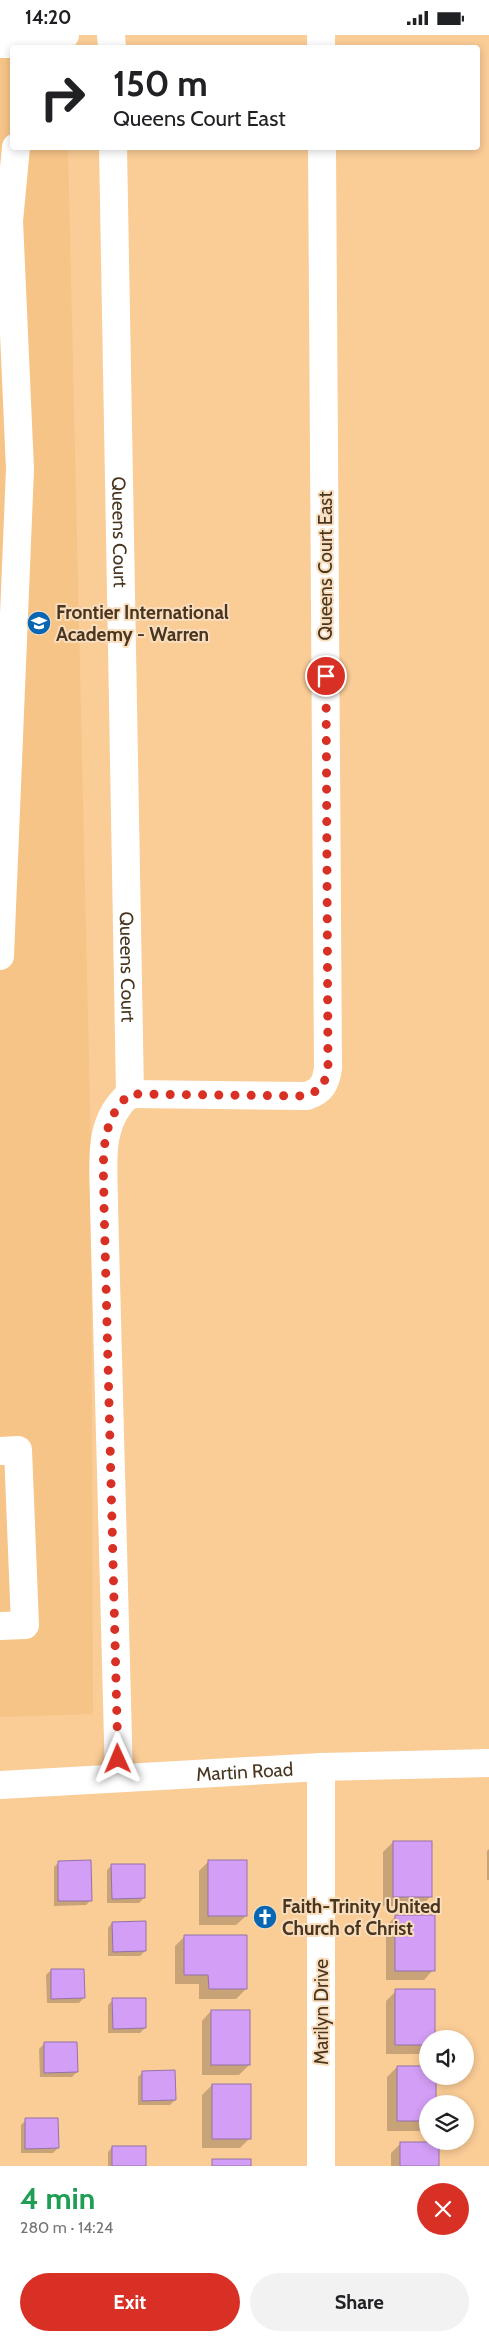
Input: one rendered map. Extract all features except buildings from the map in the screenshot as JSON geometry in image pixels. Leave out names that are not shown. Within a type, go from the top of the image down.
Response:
[{"type":"street","points":[[0,44],[28,42],[65,35]]},
{"type":"street","points":[[0,956],[6,663],[20,469],[8,392],[9,221],[16,150]]},
{"type":"street","name":"Queens Court","points":[[113,150],[130,1094]]},
{"type":"street","name":"Queens Court East","points":[[130,1094],[307,1096],[323,1087],[326,1078],[328,1067],[322,150]]},
{"type":"street","points":[[118,1778],[104,1196],[105,1141],[109,1120],[120,1102],[130,1094]]},
{"type":"street","points":[[0,1451],[18,1450],[25,1625],[0,1626]]},
{"type":"street","name":"Martin Road","points":[[0,1785],[321,1767],[489,1763]]},
{"type":"street","name":"Marilyn Drive","points":[[321,1767],[321,2166]]},
{"type":"shaded area","name":"Frontier International Academy - Warren","points":[[0,35],[10,45],[10,150],[68,150],[91,1150],[93,1714],[0,1717]]},
{"type":"place","name":"Frontier International Academy - Warren","points":[[39,623]]},
{"type":"place","name":"Faith-Trinity United Church of Christ","points":[[265,1917]]},
{"type":"route","points":[[118,1759],[104,1205],[105,1141],[109,1120],[120,1102],[130,1094],[307,1096],[316,1093],[323,1087],[328,1067],[326,676]]}]
